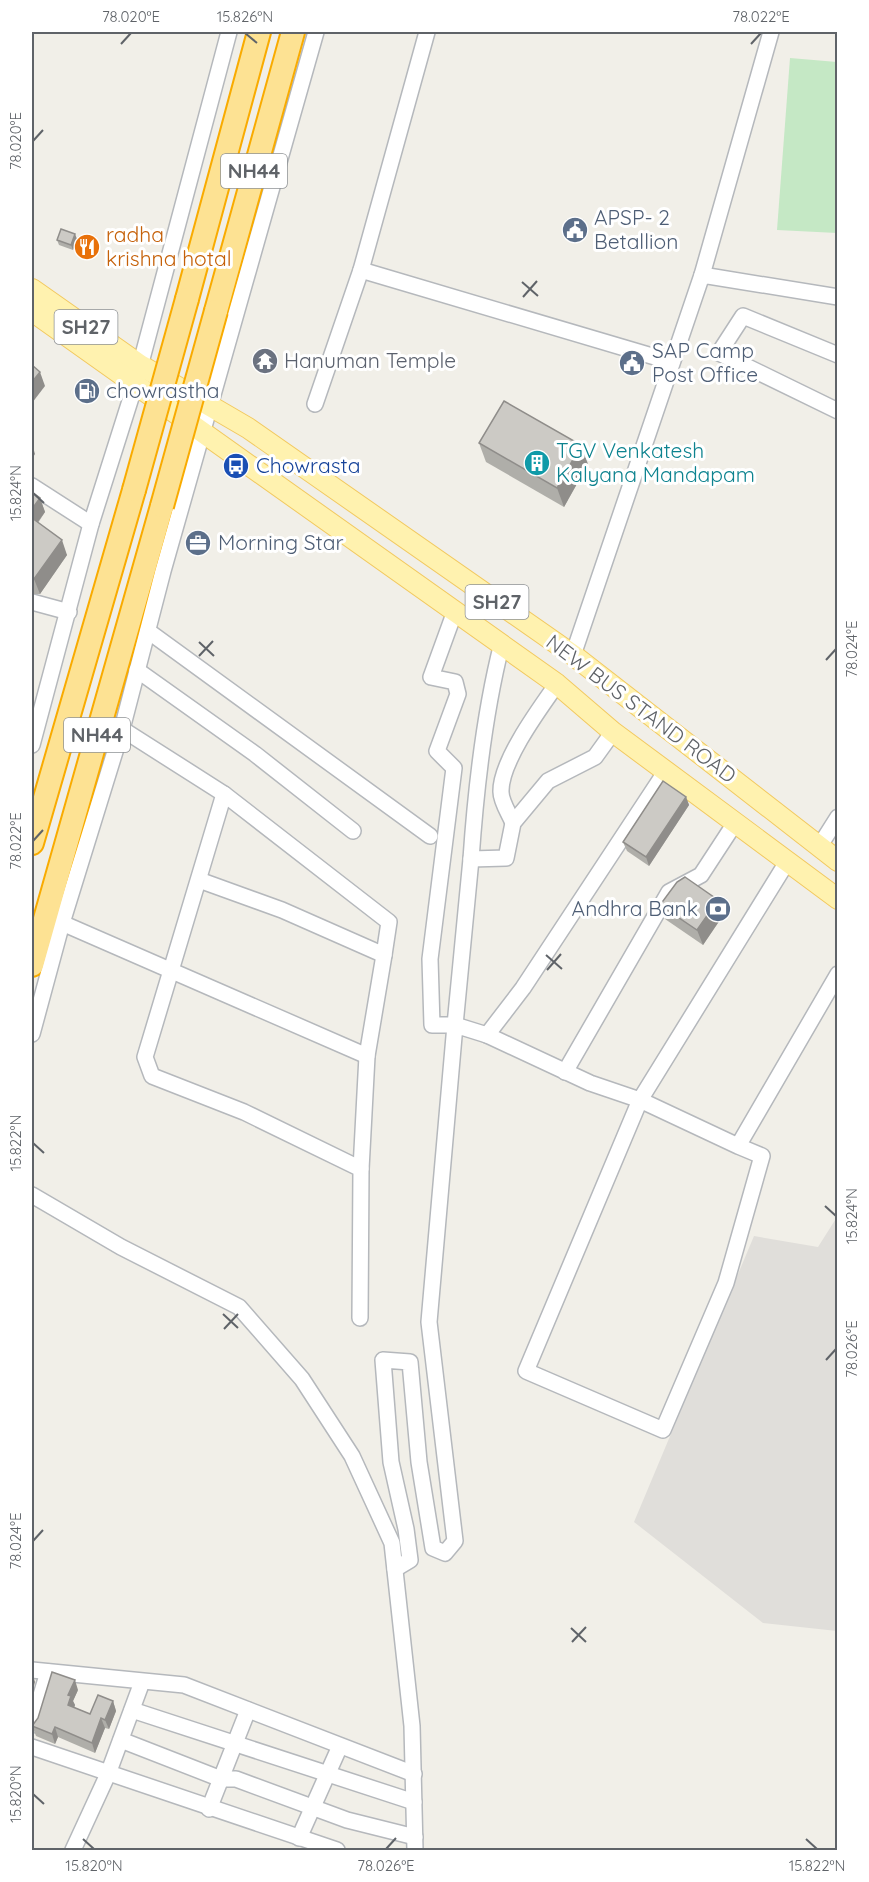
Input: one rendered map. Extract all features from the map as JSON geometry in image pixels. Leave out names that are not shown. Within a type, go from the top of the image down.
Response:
[{"type":"highway","name":"NH44","points":[[32,843],[134,489],[259,32]]},
{"type":"highway","name":"NH44","points":[[32,965],[162,506],[292,32]]},
{"type":"main road","name":"SH27","points":[[32,289],[140,365]]},
{"type":"main road","name":"SH27","points":[[32,311],[135,385],[203,430]]},
{"type":"main road","name":"NEW BUS STAND ROAD","points":[[140,365],[258,434],[573,655],[837,861]]},
{"type":"main road","name":"NEW BUS STAND ROAD","points":[[203,430],[557,684],[613,732],[837,899]]},
{"type":"street","points":[[32,745],[91,524],[135,385],[229,32]]},
{"type":"street","points":[[32,1034],[62,923],[122,729],[203,430],[316,32]]},
{"type":"street","points":[[315,404],[361,270],[427,32]]},
{"type":"street","points":[[573,655],[702,275],[771,32]]},
{"type":"street","points":[[361,270],[672,362]]},
{"type":"street","points":[[702,275],[837,297]]},
{"type":"street","points":[[837,355],[743,316],[719,353],[837,411]]},
{"type":"street","points":[[32,486],[91,524]]},
{"type":"street","points":[[32,602],[69,612]]},
{"type":"street","points":[[455,611],[430,677],[455,682],[458,694],[436,750],[454,768],[430,959],[432,1025],[455,1025],[487,1035],[566,1072],[640,1100],[762,1156],[726,1284],[663,1430],[526,1371],[640,1100],[787,862]]},
{"type":"street","points":[[148,631],[430,836]]},
{"type":"street","points":[[395,1569],[410,1560],[406,1529],[391,1462],[383,1360],[410,1362],[418,1462],[433,1548],[445,1553],[455,1541],[429,1322],[476,788],[488,701],[502,644]]},
{"type":"street","points":[[137,670],[255,754],[353,831]]},
{"type":"street","points":[[513,824],[501,793],[510,762],[524,731],[557,684]]},
{"type":"street","points":[[122,729],[224,794],[389,922],[367,1056],[361,1169],[360,1317]]},
{"type":"street","points":[[471,859],[506,858],[513,824],[548,781],[595,757],[613,732]]},
{"type":"street","points":[[487,1035],[523,988],[666,771]]},
{"type":"street","points":[[224,794],[145,1058],[152,1076],[244,1112],[361,1169]]},
{"type":"street","points":[[819,847],[837,817]]},
{"type":"street","points":[[566,1072],[669,892],[701,875],[735,823]]},
{"type":"street","points":[[199,880],[282,910],[384,955]]},
{"type":"street","points":[[62,923],[367,1056]]},
{"type":"street","points":[[738,1146],[837,974]]},
{"type":"street","points":[[32,1195],[121,1247],[238,1307],[302,1379],[352,1456],[392,1543],[412,1726],[415,1844],[236,1779],[221,1779],[121,1740]]},
{"type":"street","points":[[32,1670],[184,1685],[414,1774]]},
{"type":"street","points":[[32,1725],[48,1672]]},
{"type":"street","points":[[73,1851],[108,1774],[142,1682]]},
{"type":"street","points":[[132,1710],[414,1802]]},
{"type":"street","points":[[209,1809],[248,1710]]},
{"type":"street","points":[[299,1838],[340,1746]]},
{"type":"street","points":[[32,1747],[337,1851]]},
{"type":"shaded area","points":[[837,1217],[837,1631],[763,1623],[634,1522],[754,1236],[818,1247]]},
{"type":"green space","points":[[790,58],[837,62],[837,233],[777,230]]},
{"type":"building","points":[[61,229],[75,234],[71,245],[57,240]]},
{"type":"building","points":[[32,365],[40,372],[32,382]]},
{"type":"building","name":"TGV Venkatesh Kalyana Mandapam","points":[[504,401],[581,445],[557,488],[479,443]]},
{"type":"building","points":[[32,492],[40,498],[32,509]]},
{"type":"building","points":[[32,518],[62,540],[34,579],[32,579]]},
{"type":"building","points":[[663,781],[686,797],[646,857],[623,842]]},
{"type":"building","points":[[685,877],[718,900],[697,930],[660,905],[677,882]]},
{"type":"building","points":[[52,1672],[75,1680],[68,1695],[71,1696],[68,1705],[90,1714],[98,1695],[113,1701],[105,1720],[101,1718],[92,1743],[55,1727],[52,1734],[32,1726],[38,1718]]},
{"type":"place","name":"APSP- 2 Betallion","points":[[575,230]]},
{"type":"place","name":"radha krishna hotal","points":[[87,247]]},
{"type":"place","name":"Hanuman Temple","points":[[265,361]]},
{"type":"place","name":"SAP Camp Post Office","points":[[632,363]]},
{"type":"place","name":"chowrastha","points":[[87,391]]},
{"type":"place","name":"TGV Venkatesh Kalyana Mandapam","points":[[537,463]]},
{"type":"place","name":"Chowrasta","points":[[236,466]]},
{"type":"place","name":"Morning Star","points":[[198,543]]},
{"type":"place","name":"Andhra Bank","points":[[718,909]]}]
